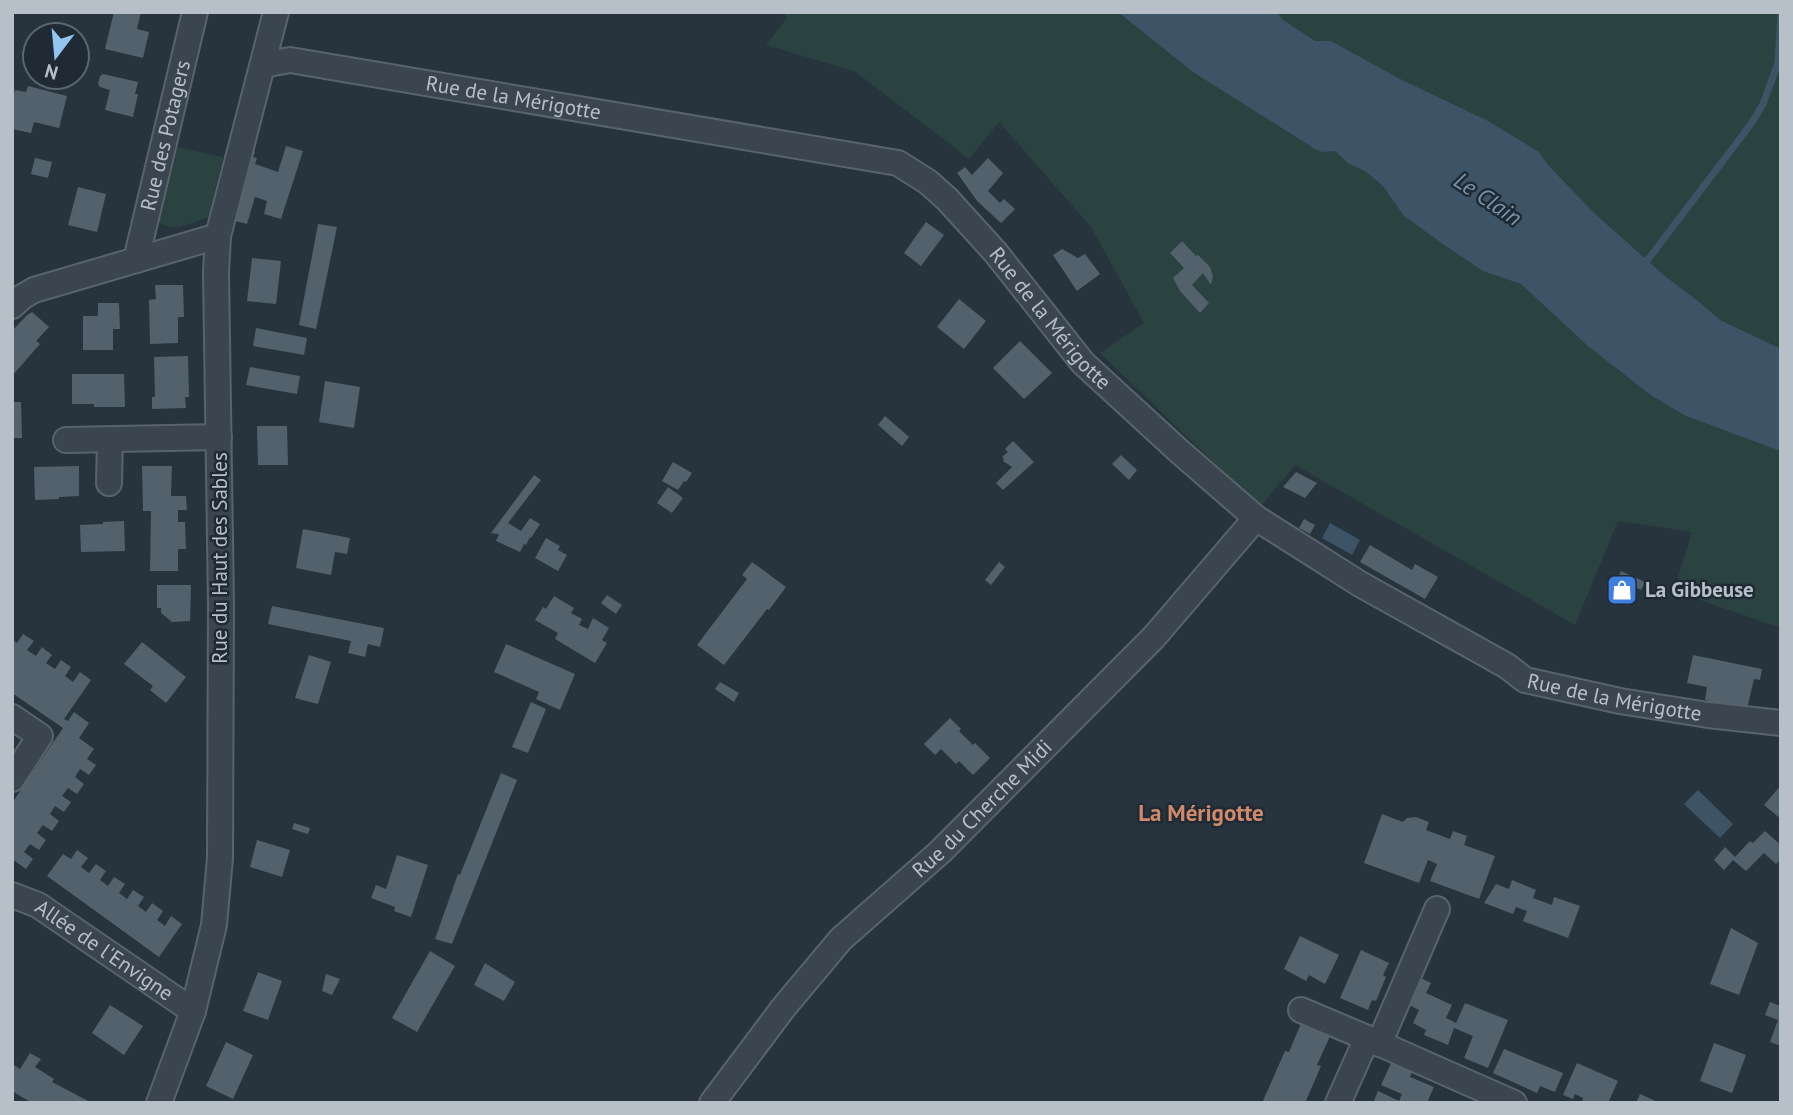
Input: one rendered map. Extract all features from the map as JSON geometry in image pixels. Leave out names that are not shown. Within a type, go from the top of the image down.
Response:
[{"type":"street","name":"Rue des Potagers","points":[[136,260],[195,12]]},
{"type":"street","name":"Rue du Haut des Sables","points":[[159,1103],[193,1011],[214,925],[220,858],[221,605],[216,272],[218,236],[276,12]]},
{"type":"street","name":"Rue de la Mérigotte","points":[[263,65],[290,60],[898,163],[928,182],[947,199],[996,253],[1083,363],[1180,452],[1256,518],[1360,584],[1507,666],[1525,680],[1620,701],[1781,723]]},
{"type":"street","points":[[12,306],[34,290],[218,236]]},
{"type":"street","points":[[66,440],[219,437]]},
{"type":"street","points":[[109,483],[110,440]]},
{"type":"street","name":"Rue du Cherche Midi","points":[[712,1103],[784,1007],[842,939],[940,852],[1154,637],[1256,518]]},
{"type":"street","points":[[12,717],[40,736],[12,779]]},
{"type":"street","name":"Allée de l'Envigne","points":[[12,895],[38,905],[193,1011]]},
{"type":"street","points":[[1338,1103],[1373,1041],[1437,909]]},
{"type":"street","points":[[1301,1010],[1514,1103]]},
{"type":"green space","points":[[785,12],[1781,12],[1781,628],[1674,591],[1692,532],[1618,521],[1575,625],[1295,465],[1260,507],[1100,353],[1144,323],[1091,227],[999,122],[969,159],[856,72],[766,45],[786,19]]},
{"type":"green space","points":[[177,147],[223,157],[209,217],[184,226],[171,227],[159,222]]},
{"type":"water","name":"Le Clain","points":[[1118,12],[1277,12],[1283,20],[1315,41],[1331,41],[1398,78],[1488,121],[1539,152],[1594,213],[1666,277],[1720,320],[1781,349],[1781,451],[1686,416],[1652,396],[1589,347],[1521,284],[1483,271],[1404,216],[1383,186],[1365,171],[1349,164],[1335,151],[1322,152],[1315,149],[1193,72]]},
{"type":"water","points":[[1330,523],[1360,540],[1352,555],[1322,538]]},
{"type":"water","points":[[1698,790],[1733,824],[1720,838],[1684,804]]},
{"type":"building","points":[[114,12],[141,12],[137,29],[149,32],[143,58],[105,49]]},
{"type":"building","points":[[103,74],[138,82],[133,117],[105,110],[110,90],[98,84]]},
{"type":"building","points":[[15,90],[48,91],[67,96],[59,128],[34,122],[31,133],[12,129],[12,101]]},
{"type":"building","points":[[286,146],[303,151],[281,219],[264,214],[267,201],[255,197],[247,224],[232,220],[247,150],[255,152],[255,164],[278,172]]},
{"type":"building","points":[[35,158],[52,162],[48,178],[31,174]]},
{"type":"building","points":[[988,158],[1003,173],[988,191],[1000,203],[1004,199],[1015,209],[1001,223],[978,202],[957,173],[965,167],[972,175]]},
{"type":"building","points":[[78,187],[106,194],[97,232],[68,225]]},
{"type":"building","points":[[926,222],[944,235],[921,266],[904,253]]},
{"type":"building","points":[[318,224],[337,227],[316,329],[299,325]]},
{"type":"building","points":[[1182,241],[1210,267],[1213,276],[1211,285],[1203,273],[1192,285],[1209,303],[1200,313],[1180,291],[1173,278],[1184,268],[1170,253]]},
{"type":"building","points":[[1062,249],[1078,258],[1085,254],[1100,274],[1077,291],[1053,255]]},
{"type":"building","points":[[252,258],[281,261],[276,304],[247,301]]},
{"type":"building","points":[[155,285],[183,285],[184,317],[178,317],[178,343],[150,344],[149,300],[156,299]]},
{"type":"building","points":[[959,299],[986,321],[964,349],[937,327]]},
{"type":"building","points":[[98,303],[119,303],[120,329],[113,329],[113,350],[83,350],[83,316],[98,316]]},
{"type":"building","points":[[32,312],[49,327],[36,341],[40,344],[12,376],[12,331]]},
{"type":"building","points":[[256,328],[307,338],[304,355],[253,346]]},
{"type":"building","points":[[1020,341],[1052,373],[1024,399],[993,368]]},
{"type":"building","points":[[188,356],[189,397],[185,397],[186,408],[152,409],[152,397],[155,397],[154,357]]},
{"type":"building","points":[[250,367],[300,376],[297,394],[246,385]]},
{"type":"building","points":[[72,374],[124,374],[125,407],[72,404]]},
{"type":"building","points":[[325,381],[360,387],[354,428],[319,422]]},
{"type":"building","points":[[12,402],[21,402],[22,438],[12,438]]},
{"type":"building","points":[[885,416],[909,437],[902,446],[878,425]]},
{"type":"building","points":[[257,426],[287,426],[288,465],[258,465]]},
{"type":"building","points":[[1013,441],[1034,462],[1003,490],[996,483],[1012,467],[1003,461],[1002,457],[1008,452],[1005,449]]},
{"type":"building","points":[[1121,455],[1137,470],[1129,480],[1112,464]]},
{"type":"building","points":[[673,462],[692,473],[678,490],[662,481]]},
{"type":"building","points":[[79,466],[79,496],[35,500],[34,467]]},
{"type":"building","points":[[142,466],[172,466],[171,496],[186,496],[187,510],[178,510],[178,522],[185,522],[186,549],[178,549],[178,571],[150,571],[151,511],[143,511]]},
{"type":"building","points":[[1296,472],[1317,483],[1305,498],[1283,487]]},
{"type":"building","points":[[534,475],[541,480],[508,523],[521,531],[530,518],[540,524],[520,552],[496,541],[499,534],[491,533]]},
{"type":"building","points":[[668,487],[683,498],[672,513],[657,503]]},
{"type":"building","points":[[1304,519],[1315,525],[1310,534],[1299,528]]},
{"type":"building","points":[[124,521],[125,551],[81,552],[80,525]]},
{"type":"building","points":[[303,529],[350,538],[347,554],[335,552],[331,575],[296,568]]},
{"type":"building","points":[[546,538],[560,546],[558,550],[567,555],[558,571],[535,558]]},
{"type":"building","points":[[1370,545],[1412,570],[1415,564],[1438,577],[1425,599],[1360,562]]},
{"type":"building","points":[[752,562],[786,587],[724,665],[697,645],[747,579],[742,575]]},
{"type":"building","points":[[999,562],[1005,567],[991,585],[985,580]]},
{"type":"building","points":[[1621,571],[1645,582],[1641,590],[1633,586],[1628,598],[1612,591]]},
{"type":"building","points":[[157,585],[191,585],[190,621],[172,622],[161,613],[161,608],[157,608]]},
{"type":"building","points":[[607,595],[622,605],[616,614],[601,603]]},
{"type":"building","points":[[554,596],[574,608],[571,613],[582,619],[579,625],[588,629],[593,618],[609,628],[602,640],[607,643],[595,663],[555,639],[558,633],[535,620]]},
{"type":"building","points":[[272,606],[384,628],[380,647],[368,644],[365,657],[348,653],[351,641],[268,624]]},
{"type":"building","points":[[23,634],[34,641],[27,650],[36,656],[42,647],[52,655],[46,663],[55,669],[61,660],[71,667],[65,676],[73,682],[80,672],[91,680],[64,719],[68,721],[74,712],[89,723],[79,738],[94,749],[87,759],[96,765],[89,775],[80,769],[75,777],[84,784],[77,794],[68,788],[62,796],[71,802],[64,812],[55,806],[50,814],[59,821],[52,831],[43,825],[37,833],[46,840],[39,850],[30,844],[24,852],[33,859],[26,869],[12,859],[12,803],[63,728],[12,693],[12,639],[17,643]]},
{"type":"building","points":[[142,642],[186,677],[166,703],[150,690],[153,686],[124,664]]},
{"type":"building","points":[[506,644],[575,674],[560,710],[536,699],[539,692],[494,672]]},
{"type":"building","points":[[309,655],[331,662],[318,704],[295,698]]},
{"type":"building","points":[[1693,655],[1762,669],[1760,680],[1754,679],[1747,709],[1705,700],[1707,687],[1687,683]]},
{"type":"building","points":[[720,682],[739,693],[734,702],[715,689]]},
{"type":"building","points":[[531,702],[546,709],[528,753],[512,747]]},
{"type":"building","points":[[950,718],[973,745],[975,743],[990,758],[973,775],[959,761],[956,764],[941,749],[935,755],[924,744]]},
{"type":"building","points":[[501,773],[517,780],[452,944],[435,939],[458,874],[460,875]]},
{"type":"building","points":[[1781,785],[1781,819],[1764,805]]},
{"type":"building","points":[[1382,814],[1403,822],[1407,818],[1416,817],[1429,822],[1426,830],[1450,839],[1453,831],[1467,836],[1464,845],[1495,856],[1479,899],[1430,881],[1437,864],[1428,860],[1419,883],[1364,863]]},
{"type":"building","points":[[294,823],[310,828],[308,834],[292,829]]},
{"type":"building","points":[[1765,831],[1781,845],[1781,859],[1776,864],[1764,853],[1746,871],[1733,860],[1724,870],[1714,860],[1725,847],[1735,857],[1750,841],[1753,843]]},
{"type":"building","points":[[257,840],[290,850],[282,877],[250,867]]},
{"type":"building","points":[[77,850],[88,858],[81,867],[89,873],[96,864],[106,871],[100,880],[108,886],[114,877],[125,884],[119,893],[127,899],[133,890],[144,897],[138,906],[146,912],[152,903],[163,911],[157,920],[165,926],[171,916],[182,924],[159,957],[47,876],[63,854],[71,859]]},
{"type":"building","points":[[397,855],[428,865],[411,917],[394,911],[395,907],[371,898],[376,885],[386,889]]},
{"type":"building","points":[[1512,880],[1536,890],[1533,898],[1552,905],[1554,897],[1580,906],[1568,938],[1523,921],[1527,911],[1516,907],[1513,914],[1484,903],[1496,884],[1509,889]]},
{"type":"building","points":[[1731,928],[1758,943],[1739,995],[1710,984]]},
{"type":"building","points":[[1300,936],[1339,955],[1325,984],[1309,975],[1306,981],[1284,969]]},
{"type":"building","points":[[1361,950],[1389,963],[1376,1001],[1372,1000],[1368,1010],[1340,998]]},
{"type":"building","points":[[430,951],[455,966],[417,1032],[392,1018]]},
{"type":"building","points":[[485,963],[515,982],[504,1001],[474,985]]},
{"type":"building","points":[[258,972],[282,981],[268,1020],[243,1011]]},
{"type":"building","points":[[326,974],[340,979],[332,995],[322,991]]},
{"type":"building","points":[[1419,977],[1431,983],[1426,993],[1452,1005],[1446,1018],[1456,1023],[1465,1003],[1508,1020],[1488,1068],[1464,1058],[1473,1036],[1454,1028],[1448,1045],[1424,1035],[1426,1030],[1413,1023],[1419,1010],[1407,1004]]},
{"type":"building","points":[[1770,1002],[1781,1006],[1781,1046],[1770,1042],[1778,1020],[1765,1015]]},
{"type":"building","points":[[110,1005],[143,1026],[124,1055],[92,1033]]},
{"type":"building","points":[[1302,1021],[1331,1034],[1317,1065],[1321,1066],[1305,1103],[1262,1103],[1285,1051],[1289,1052]]},
{"type":"building","points":[[226,1042],[253,1055],[233,1099],[206,1086]]},
{"type":"building","points":[[1714,1043],[1746,1055],[1732,1093],[1700,1081]]},
{"type":"building","points":[[1504,1049],[1563,1073],[1555,1092],[1540,1086],[1537,1093],[1493,1073]]},
{"type":"building","points":[[30,1053],[41,1059],[35,1067],[54,1079],[52,1082],[92,1103],[32,1103],[12,1091],[12,1064],[20,1069]]},
{"type":"building","points":[[1392,1061],[1413,1070],[1410,1077],[1434,1087],[1427,1103],[1373,1103],[1378,1091],[1399,1101],[1402,1094],[1381,1085]]},
{"type":"building","points":[[1577,1063],[1618,1081],[1608,1103],[1582,1103],[1583,1098],[1575,1094],[1573,1099],[1563,1095]]},
{"type":"building","points":[[1640,1094],[1660,1103],[1636,1103]]},
{"type":"waterway","points":[[1643,266],[1751,124],[1763,104],[1778,63],[1781,12]]},
{"type":"place","name":"La Gibbeuse","points":[[1622,590]]},
{"type":"district","name":"La Mérigotte","points":[[1201,813]]}]
